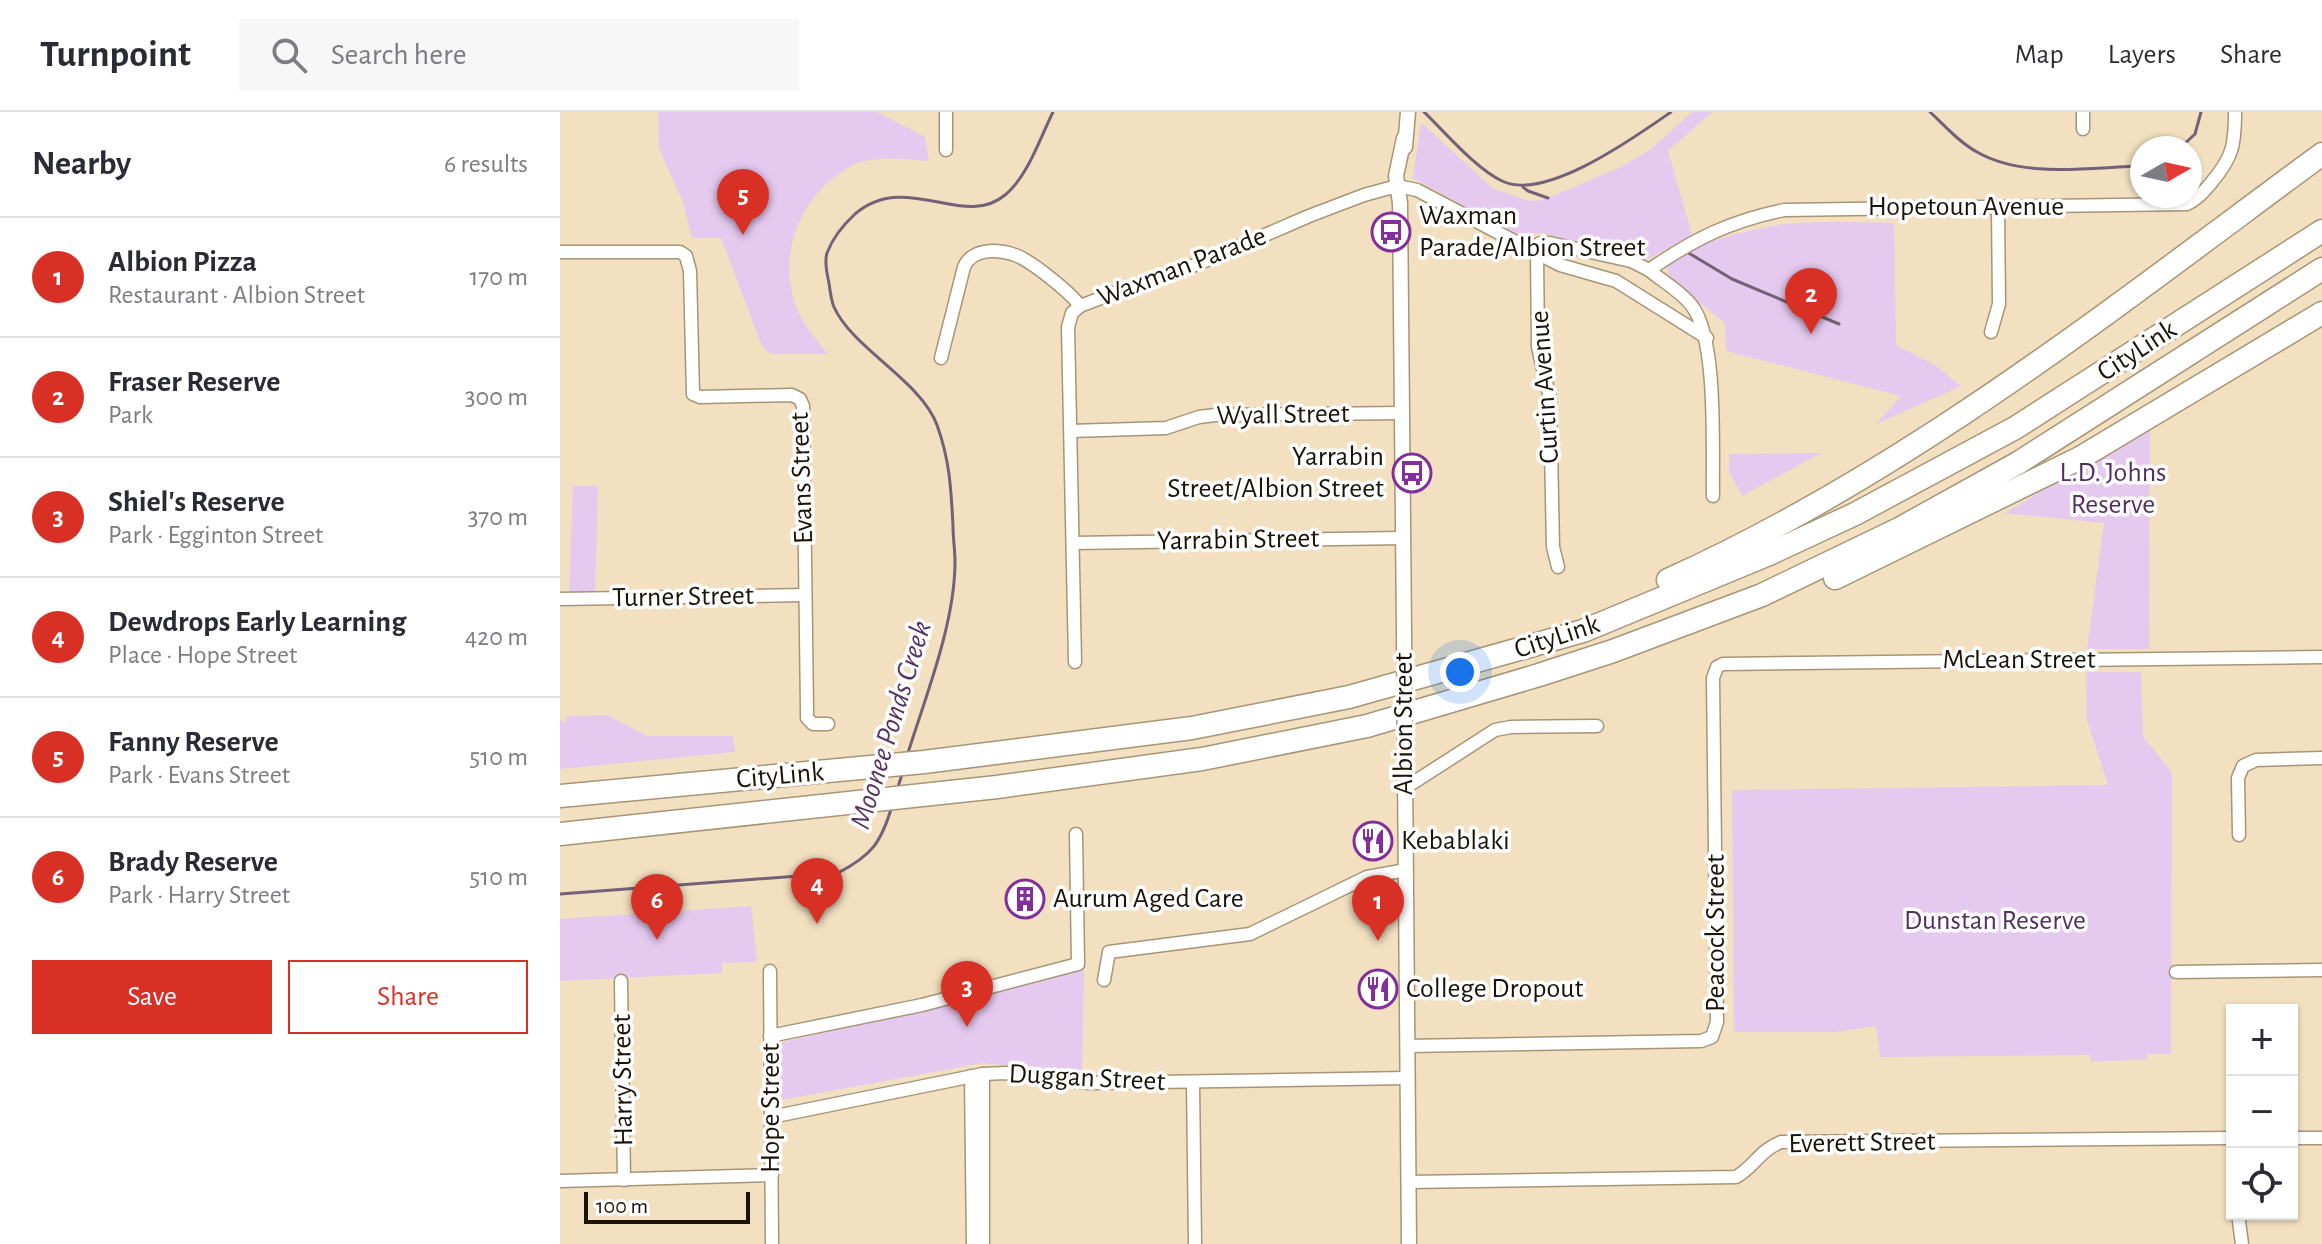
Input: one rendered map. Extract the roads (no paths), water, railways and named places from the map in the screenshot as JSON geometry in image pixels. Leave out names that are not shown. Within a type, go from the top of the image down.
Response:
[{"type":"highway","points":[[1503,655],[1745,543],[1908,450],[2098,318],[2322,154]]},
{"type":"highway","name":"CityLink","points":[[560,796],[924,762],[1192,728],[1349,697],[1583,631],[1769,554],[1855,514],[2015,428],[2322,231]]},
{"type":"highway","name":"CityLink","points":[[560,834],[1118,772],[1297,741],[1367,726],[1613,651],[1762,595],[1835,562],[1953,501],[2322,269]]},
{"type":"highway","points":[[1613,651],[1727,619],[1798,594],[1873,561],[2080,458],[2322,313]]},
{"type":"street","points":[[946,112],[946,150]]},
{"type":"street","points":[[2083,112],[2083,129]]},
{"type":"street","name":"Hopetoun Avenue","points":[[1649,270],[1694,240],[1742,220],[1784,210],[2187,204],[2201,195],[2229,159],[2235,137],[2235,112]]},
{"type":"street","name":"Albion Street","points":[[1406,126],[1396,167],[1400,186],[1409,1244]]},
{"type":"street","points":[[1400,186],[1417,190],[1560,265],[1616,281],[1707,338]]},
{"type":"street","name":"Waxman Parade","points":[[1075,662],[1068,327],[1072,313],[1080,306],[1198,264],[1352,199],[1400,186]]},
{"type":"street","points":[[1991,332],[1999,304],[1998,207]]},
{"type":"street","points":[[1535,253],[1540,243],[1550,243],[1631,261],[1649,270],[1692,306],[1707,338],[1713,496]]},
{"type":"street","name":"Evans Street","points":[[560,252],[680,252],[686,256],[690,271],[693,394],[700,397],[792,395],[800,399],[803,406],[807,718],[813,724],[828,724]]},
{"type":"street","name":"Curtin Avenue","points":[[1535,253],[1538,347],[1550,399],[1553,547],[1558,567]]},
{"type":"street","points":[[941,358],[964,267],[973,254],[1015,255],[1064,289],[1080,306]]},
{"type":"street","name":"Wyall Street","points":[[1071,431],[1166,428],[1215,415],[1402,413]]},
{"type":"street","name":"Yarrabin Street","points":[[1073,543],[1403,538]]},
{"type":"street","name":"Turner Street","points":[[560,599],[805,595]]},
{"type":"street","name":"McLean Street","points":[[1717,667],[1728,663],[2322,657]]},
{"type":"street","name":"Peacock Street","points":[[1407,1046],[1701,1041],[1712,1037],[1717,1022],[1713,678],[1717,667]]},
{"type":"street","points":[[1405,788],[1495,730],[1597,726]]},
{"type":"street","points":[[2239,835],[2238,778],[2243,766],[2256,760],[2322,758]]},
{"type":"street","points":[[770,1036],[952,998],[1078,964],[1076,834]]},
{"type":"street","points":[[1104,980],[1109,952],[1250,934],[1367,877],[1406,870]]},
{"type":"street","points":[[2176,972],[2322,970]]},
{"type":"street","name":"Hope Street","points":[[770,971],[772,1244]]},
{"type":"street","name":"Harry Street","points":[[621,981],[624,1180]]},
{"type":"street","name":"Duggan Street","points":[[771,1114],[781,1115],[977,1075],[1006,1073],[1090,1083],[1407,1078]]},
{"type":"street","points":[[977,1075],[978,1185],[983,1244]]},
{"type":"street","points":[[1193,1082],[1195,1244]]},
{"type":"street","name":"Everett Street","points":[[1408,1182],[1736,1177],[1761,1152],[1781,1142],[2226,1138]]},
{"type":"street","points":[[2298,1138],[2322,1138]]},
{"type":"street","points":[[560,1181],[772,1175]]},
{"type":"street","points":[[973,1244],[978,1185]]},
{"type":"street","points":[[2239,1220],[2242,1244]]},
{"type":"waterway","name":"Moonee Ponds Creek","points":[[907,756],[945,635],[954,586],[955,553],[947,463],[937,425],[929,409],[902,379],[855,337],[834,307],[826,257],[842,227],[874,202],[894,197],[914,198],[971,207],[989,204],[1005,195],[1027,167],[1053,112]]},
{"type":"waterway","name":"Moonee Ponds Creek","points":[[1424,112],[1482,168],[1502,181],[1520,185],[1541,183],[1589,164],[1671,112]]},
{"type":"waterway","name":"Moonee Ponds Creek","points":[[1930,112],[1970,148],[2015,166],[2058,170],[2130,167]]},
{"type":"waterway","name":"Moonee Ponds Creek","points":[[2193,136],[2201,112]]},
{"type":"waterway","points":[[1523,187],[1548,198]]},
{"type":"waterway","points":[[1687,252],[1732,279],[1839,324]]},
{"type":"waterway","name":"Moonee Ponds Creek","points":[[898,787],[903,771]]},
{"type":"waterway","name":"Moonee Ponds Creek","points":[[560,894],[838,873],[874,847],[892,806]]},
{"type":"place","name":"Waxman Parade/Albion Street","points":[[1391,232]]},
{"type":"place","name":"Fanny Reserve","points":[[743,235]]},
{"type":"place","name":"Fraser Reserve","points":[[1811,334]]},
{"type":"place","name":"Yarrabin Street/Albion Street","points":[[1412,473]]},
{"type":"place","name":"Kebablaki","points":[[1373,841]]},
{"type":"place","name":"Aurum Aged Care","points":[[1025,899]]},
{"type":"place","name":"Dewdrops Early Learning","points":[[817,924]]},
{"type":"place","name":"Brady Reserve","points":[[657,940]]},
{"type":"place","name":"Albion Pizza","points":[[1378,941]]},
{"type":"place","name":"College Dropout","points":[[1378,989]]},
{"type":"place","name":"Shiel's Reserve","points":[[967,1027]]},
{"type":"park label","name":"L.D. Johns Reserve","points":[[2113,489]]},
{"type":"park label","name":"Dunstan Reserve","points":[[1995,921]]}]
